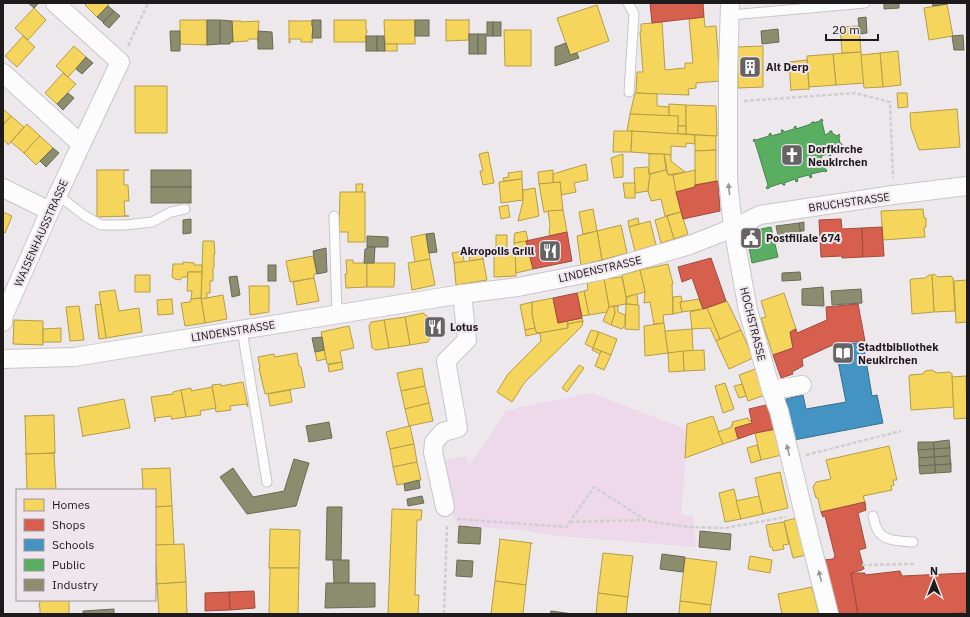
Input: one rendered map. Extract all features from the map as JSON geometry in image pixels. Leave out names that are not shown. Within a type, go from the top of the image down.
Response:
[{"type":"street","points":[[55,3],[120,62]]},
{"type":"street","name":"HOCHSTRASSE","points":[[731,9],[728,75],[728,180],[733,228],[748,310],[771,390],[779,410],[829,614]]},
{"type":"street","name":"WAISENHAUSSTRASSE","points":[[3,322],[4,314],[120,62]]},
{"type":"street","points":[[3,73],[81,144]]},
{"type":"street","name":"BRUCHSTRASSE","points":[[733,228],[760,215],[893,195],[967,186]]},
{"type":"street","points":[[3,188],[54,203]]},
{"type":"street","name":"LINDENSTRASSE","points":[[3,359],[74,357],[462,294],[518,287],[604,270],[690,246],[733,228]]},
{"type":"street","points":[[446,513],[432,452],[434,442],[443,432],[458,428],[446,361],[467,340],[462,294]]},
{"type":"street","points":[[771,390],[802,385]]},
{"type":"lane","points":[[628,3],[634,14],[629,92]]},
{"type":"lane","points":[[731,9],[865,3]]},
{"type":"lane","points":[[54,203],[85,216],[101,225],[125,226],[152,222],[171,212],[185,209]]},
{"type":"lane","points":[[334,216],[337,315]]},
{"type":"lane","points":[[242,330],[266,482]]},
{"type":"lane","points":[[873,516],[876,529],[887,539],[913,542]]},
{"type":"path","points":[[120,62],[148,3]]},
{"type":"path","points":[[728,102],[855,93],[890,102],[893,195]]},
{"type":"path","points":[[790,459],[901,430]]},
{"type":"path","points":[[444,614],[446,513],[566,527],[594,486],[644,520]]},
{"type":"path","points":[[570,522],[644,520],[688,527],[725,528],[804,514]]},
{"type":"path","points":[[862,565],[914,564]]},
{"type":"shaded area","points":[[591,393],[688,430],[681,515],[693,516],[696,547],[560,536],[520,530],[458,526],[451,512],[439,462],[466,456],[469,466],[507,410]]},
{"type":"building: Homes","points":[[87,3],[110,3],[97,17],[85,5]]},
{"type":"building: Homes","points":[[947,4],[953,36],[929,40],[924,8]]},
{"type":"building: Homes","points":[[597,5],[609,41],[570,55],[557,18]]},
{"type":"building: Homes","points":[[34,8],[46,20],[28,40],[15,28]]},
{"type":"building: Homes","points":[[704,17],[705,27],[716,26],[720,81],[696,83],[696,88],[688,89],[689,95],[636,93],[637,72],[643,72],[640,32],[641,24],[662,22],[665,70],[685,68],[685,63],[693,63],[689,19]]},
{"type":"building: Homes","points":[[180,20],[207,20],[207,45],[180,44]]},
{"type":"building: Homes","points":[[289,20],[312,20],[312,43],[301,42],[301,39],[290,39],[289,43]]},
{"type":"building: Homes","points":[[334,20],[366,20],[366,42],[334,42]]},
{"type":"building: Homes","points":[[384,20],[415,20],[415,44],[385,44]]},
{"type":"building: Homes","points":[[446,20],[469,20],[469,40],[446,41]]},
{"type":"building: Homes","points":[[232,21],[259,21],[258,42],[257,39],[248,39],[248,41],[233,42]]},
{"type":"building: Homes","points":[[859,26],[861,52],[842,53],[840,27]]},
{"type":"building: Homes","points":[[504,30],[531,30],[531,66],[505,66]]},
{"type":"building: Homes","points":[[23,36],[35,47],[17,67],[5,56]]},
{"type":"building: Homes","points":[[385,44],[397,44],[397,51],[385,51]]},
{"type":"building: Homes","points":[[74,46],[86,57],[68,77],[56,66]]},
{"type":"building: Homes","name":"Alt Derp","points":[[763,46],[763,87],[738,88],[737,47]]},
{"type":"building: Homes","points":[[898,51],[901,85],[883,87],[880,53]]},
{"type":"building: Homes","points":[[861,52],[864,83],[836,85],[833,54]]},
{"type":"building: Homes","points":[[880,53],[883,87],[864,88],[861,55]]},
{"type":"building: Homes","points":[[833,54],[836,85],[809,87],[807,56]]},
{"type":"building: Homes","points":[[807,60],[809,90],[791,91],[789,62]]},
{"type":"building: Homes","points":[[63,73],[76,84],[57,104],[45,93]]},
{"type":"building: Homes","points":[[134,86],[167,86],[167,133],[135,133]]},
{"type":"building: Homes","points":[[635,93],[657,94],[657,106],[669,107],[669,116],[630,114]]},
{"type":"building: Homes","points":[[897,93],[907,93],[908,107],[898,108]]},
{"type":"building: Homes","points":[[669,104],[686,105],[686,126],[678,126],[678,116],[669,116]]},
{"type":"building: Homes","points":[[686,105],[716,106],[717,136],[686,134]]},
{"type":"building: Homes","points":[[3,109],[11,116],[3,125]]},
{"type":"building: Homes","points":[[957,109],[960,147],[919,150],[911,128],[910,113]]},
{"type":"building: Homes","points":[[630,114],[678,116],[678,134],[627,131]]},
{"type":"building: Homes","points":[[11,116],[24,127],[8,145],[3,140],[3,125]]},
{"type":"building: Homes","points":[[27,124],[40,136],[24,153],[11,142]]},
{"type":"building: Homes","points":[[678,126],[686,126],[686,134],[678,134]]},
{"type":"building: Homes","points":[[614,131],[632,131],[631,152],[613,152]]},
{"type":"building: Homes","points":[[632,131],[695,135],[695,144],[686,143],[686,147],[671,146],[671,155],[631,152]]},
{"type":"building: Homes","points":[[695,135],[716,136],[716,150],[695,151]]},
{"type":"building: Homes","points":[[40,136],[53,148],[36,165],[24,153]]},
{"type":"building: Homes","points":[[716,150],[716,181],[695,185],[695,151]]},
{"type":"building: Homes","points":[[488,152],[494,183],[483,185],[480,171],[483,171],[479,154]]},
{"type":"building: Homes","points":[[623,154],[623,177],[614,178],[611,158]]},
{"type":"building: Homes","points":[[649,154],[664,154],[666,170],[649,174]]},
{"type":"building: Homes","points":[[664,154],[671,155],[671,161],[685,172],[668,175]]},
{"type":"building: Homes","points":[[586,164],[588,180],[574,183],[576,192],[561,195],[560,182],[553,183],[553,174]]},
{"type":"building: Homes","points":[[648,167],[650,174],[648,191],[635,193],[634,168]]},
{"type":"building: Homes","points":[[96,170],[124,170],[124,185],[128,185],[129,201],[124,201],[125,216],[129,216],[96,217]]},
{"type":"building: Homes","points":[[553,170],[553,183],[539,184],[538,172]]},
{"type":"building: Homes","points":[[666,170],[668,175],[673,175],[681,212],[665,216],[661,199],[651,201],[648,191],[650,174]]},
{"type":"building: Homes","points":[[695,170],[695,187],[676,192],[673,175]]},
{"type":"building: Homes","points":[[522,171],[522,179],[504,181],[503,178],[509,177],[508,173]]},
{"type":"building: Homes","points":[[522,179],[523,200],[501,203],[499,182]]},
{"type":"building: Homes","points":[[560,182],[563,210],[544,212],[539,184]]},
{"type":"building: Homes","points":[[623,183],[635,183],[635,198],[625,198]]},
{"type":"building: Homes","points":[[356,184],[363,184],[362,192],[356,193]]},
{"type":"building: Homes","points":[[535,188],[539,216],[518,221],[523,201],[523,190]]},
{"type":"building: Homes","points":[[340,192],[365,192],[365,242],[348,242],[348,232],[339,232]]},
{"type":"building: Homes","points":[[508,205],[510,217],[501,219],[499,207]]},
{"type":"building: Homes","points":[[593,209],[597,231],[583,234],[579,212]]},
{"type":"building: Homes","points":[[923,209],[924,218],[926,218],[926,227],[924,227],[925,237],[883,240],[881,211]]},
{"type":"building: Homes","points":[[563,210],[567,232],[550,236],[548,211]]},
{"type":"building: Homes","points":[[3,212],[12,216],[5,233],[3,232]]},
{"type":"building: Homes","points":[[681,212],[688,234],[674,239],[667,216]]},
{"type":"building: Homes","points":[[667,216],[674,239],[661,243],[655,220]]},
{"type":"building: Homes","points":[[638,218],[639,224],[629,227],[628,221]]},
{"type":"building: Homes","points":[[650,221],[656,245],[635,251],[629,227]]},
{"type":"building: Homes","points":[[621,225],[627,253],[602,260],[597,231]]},
{"type":"building: Homes","points":[[526,231],[528,241],[514,243],[515,233]]},
{"type":"building: Homes","points":[[597,231],[602,260],[581,265],[577,236]]},
{"type":"building: Homes","points":[[426,234],[430,259],[415,262],[411,237]]},
{"type":"building: Homes","points":[[496,235],[507,235],[507,253],[496,254]]},
{"type":"building: Homes","points":[[203,241],[214,241],[215,254],[213,281],[210,281],[210,293],[207,293],[207,298],[201,299]]},
{"type":"building: Homes","points":[[526,241],[533,269],[516,273],[514,243]]},
{"type":"building: Homes","points":[[482,248],[483,259],[470,261],[468,251]]},
{"type":"building: Homes","points":[[463,251],[464,262],[454,263],[452,253]]},
{"type":"building: Homes","points":[[515,252],[516,276],[494,277],[494,254]]},
{"type":"building: Homes","points":[[313,256],[317,274],[314,274],[314,278],[290,282],[286,261]]},
{"type":"building: Homes","points":[[430,259],[435,285],[412,290],[408,263]]},
{"type":"building: Homes","points":[[483,259],[487,280],[456,285],[454,263]]},
{"type":"building: Homes","points":[[346,260],[353,260],[353,263],[367,263],[367,287],[346,288]]},
{"type":"building: Homes","points":[[183,262],[194,263],[194,265],[202,265],[202,272],[188,272],[187,277],[183,277],[180,280],[175,279],[172,277],[173,264],[183,264]]},
{"type":"building: Homes","points":[[367,263],[395,263],[394,287],[367,287]]},
{"type":"building: Homes","points":[[668,264],[673,284],[673,314],[663,315],[664,323],[654,324],[650,302],[644,303],[645,292],[640,270]]},
{"type":"building: Homes","points":[[640,270],[645,292],[626,297],[622,275]]},
{"type":"building: Homes","points":[[188,272],[202,272],[201,298],[191,299],[192,291],[187,291]]},
{"type":"building: Homes","points":[[934,274],[938,277],[951,276],[953,278],[955,311],[934,312],[932,275]]},
{"type":"building: Homes","points":[[135,275],[150,275],[150,292],[135,292]]},
{"type":"building: Homes","points":[[932,275],[934,312],[912,314],[910,280],[925,278]]},
{"type":"building: Homes","points":[[622,277],[626,304],[609,307],[604,279]]},
{"type":"building: Homes","points":[[314,278],[319,301],[297,305],[293,282]]},
{"type":"building: Homes","points":[[604,279],[609,307],[607,312],[589,315],[584,291],[588,290],[587,283]]},
{"type":"building: Homes","points":[[967,280],[967,322],[956,323],[954,281]]},
{"type":"building: Homes","points":[[249,286],[269,286],[269,312],[250,315]]},
{"type":"building: Homes","points":[[115,290],[119,311],[139,308],[142,332],[106,338],[99,292]]},
{"type":"building: Homes","points":[[584,291],[589,315],[582,316],[577,293]]},
{"type":"building: Homes","points":[[784,293],[796,329],[790,332],[793,348],[773,355],[761,318],[766,317],[761,301]]},
{"type":"building: Homes","points":[[637,294],[638,305],[626,304],[627,297]]},
{"type":"building: Homes","points":[[223,295],[227,319],[205,323],[201,299]]},
{"type":"building: Homes","points":[[681,296],[682,301],[680,302],[682,312],[673,314],[673,297]]},
{"type":"building: Homes","points":[[201,298],[205,323],[185,326],[181,303],[190,302],[191,299]]},
{"type":"building: Homes","points":[[553,298],[558,323],[567,321],[568,328],[540,333],[536,332],[532,315],[532,302]]},
{"type":"building: Homes","points":[[172,299],[173,314],[158,315],[157,300]]},
{"type":"building: Homes","points":[[699,299],[703,309],[682,312],[680,302]]},
{"type":"building: Homes","points":[[727,301],[741,330],[720,339],[707,308]]},
{"type":"building: Homes","points":[[532,302],[532,315],[535,328],[525,330],[520,305]]},
{"type":"building: Homes","points":[[101,304],[106,338],[99,339],[95,305]]},
{"type":"building: Homes","points":[[626,304],[639,305],[639,330],[625,329]]},
{"type":"building: Homes","points":[[79,306],[84,340],[70,341],[66,307]]},
{"type":"building: Homes","points":[[614,306],[615,313],[611,325],[603,321],[609,307]]},
{"type":"building: Homes","points":[[614,306],[618,306],[618,312],[625,315],[625,325],[622,329],[611,325],[615,313]]},
{"type":"building: Homes","points":[[707,308],[720,339],[716,341],[710,328],[692,329],[690,312]]},
{"type":"building: Homes","points":[[423,313],[427,316],[430,338],[428,342],[410,345],[405,317]]},
{"type":"building: Homes","points":[[405,317],[410,345],[389,348],[384,320]]},
{"type":"building: Homes","points":[[582,318],[583,321],[568,324],[567,321]]},
{"type":"building: Homes","points":[[14,320],[43,321],[43,345],[13,344]]},
{"type":"building: Homes","points":[[384,320],[389,348],[376,350],[372,348],[369,326],[371,322]]},
{"type":"building: Homes","points":[[583,321],[582,326],[525,382],[512,402],[497,392],[508,374],[541,341],[540,333],[568,328],[568,324]]},
{"type":"building: Homes","points":[[664,323],[668,353],[645,356],[644,326]]},
{"type":"building: Homes","points":[[349,326],[354,348],[340,351],[342,362],[327,364],[321,332]]},
{"type":"building: Homes","points":[[61,328],[61,342],[43,342],[43,329]]},
{"type":"building: Homes","points":[[535,328],[536,332],[540,333],[526,336],[525,330]]},
{"type":"building: Homes","points":[[692,329],[693,351],[668,353],[665,331]]},
{"type":"building: Homes","points":[[591,330],[599,332],[593,348],[585,344]]},
{"type":"building: Homes","points":[[741,330],[753,358],[729,369],[716,341]]},
{"type":"building: Homes","points":[[599,332],[617,339],[611,355],[593,348]]},
{"type":"building: Homes","points":[[593,348],[601,351],[600,354],[592,350]]},
{"type":"building: Homes","points":[[324,350],[326,359],[317,361],[315,352]]},
{"type":"building: Homes","points":[[704,350],[705,370],[684,371],[683,351]]},
{"type":"building: Homes","points":[[601,351],[611,355],[604,370],[595,366]]},
{"type":"building: Homes","points":[[683,351],[684,371],[669,372],[668,353]]},
{"type":"building: Homes","points":[[297,353],[305,387],[265,394],[258,357],[274,354],[275,357]]},
{"type":"building: Homes","points":[[342,362],[343,369],[329,372],[328,365]]},
{"type":"building: Homes","points":[[579,365],[584,368],[567,392],[562,388]]},
{"type":"building: Homes","points":[[422,368],[425,386],[401,391],[397,373]]},
{"type":"building: Homes","points":[[758,368],[768,394],[748,401],[739,375]]},
{"type":"building: Homes","points":[[932,370],[937,373],[950,372],[952,374],[954,407],[911,410],[909,376],[923,374],[925,371]]},
{"type":"building: Homes","points":[[966,376],[967,418],[954,419],[952,377]]},
{"type":"building: Homes","points":[[243,382],[248,407],[246,404],[230,406],[231,410],[216,412],[212,385],[221,384],[221,386]]},
{"type":"building: Homes","points":[[725,383],[734,409],[723,413],[715,386]]},
{"type":"building: Homes","points":[[742,384],[746,396],[739,398],[734,386]]},
{"type":"building: Homes","points":[[425,386],[429,403],[405,409],[401,391]]},
{"type":"building: Homes","points":[[212,387],[216,408],[200,411],[201,415],[186,417],[181,390],[191,388],[191,391]]},
{"type":"building: Homes","points":[[181,390],[186,417],[172,420],[171,416],[155,418],[155,422],[151,397],[173,394],[173,392]]},
{"type":"building: Homes","points":[[290,390],[292,402],[270,406],[268,394]]},
{"type":"building: Homes","points":[[124,399],[130,428],[83,437],[78,408]]},
{"type":"building: Homes","points":[[429,403],[433,421],[409,426],[405,409]]},
{"type":"building: Homes","points":[[54,415],[55,453],[25,454],[24,416]]},
{"type":"building: Homes","points":[[713,416],[723,444],[685,458],[687,424]]},
{"type":"building: Homes","points":[[748,418],[749,421],[752,420],[752,423],[735,428],[738,439],[723,444],[718,432],[732,427],[732,422]]},
{"type":"building: Homes","points":[[410,426],[414,444],[390,449],[386,432]]},
{"type":"building: Homes","points":[[776,429],[782,455],[761,460],[755,433]]},
{"type":"building: Homes","points":[[414,444],[417,462],[393,467],[390,449]]},
{"type":"building: Homes","points":[[757,445],[761,460],[751,463],[747,448]]},
{"type":"building: Homes","points":[[889,446],[897,480],[893,480],[894,485],[891,486],[892,490],[863,496],[865,502],[821,512],[818,498],[816,498],[813,487],[816,482],[831,479],[826,460]]},
{"type":"building: Homes","points":[[54,453],[56,489],[27,489],[25,454]]},
{"type":"building: Homes","points":[[417,462],[421,480],[397,485],[393,467]]},
{"type":"building: Homes","points":[[170,468],[172,506],[156,507],[156,489],[143,489],[141,469]]},
{"type":"building: Homes","points":[[780,472],[788,508],[763,514],[755,478]]},
{"type":"building: Homes","points":[[734,489],[741,519],[725,522],[719,493]]},
{"type":"building: Homes","points":[[759,496],[763,514],[741,519],[736,501]]},
{"type":"building: Homes","points":[[172,506],[174,545],[156,545],[156,507]]},
{"type":"building: Homes","points":[[392,509],[422,510],[421,520],[417,520],[415,595],[419,595],[418,614],[388,614]]},
{"type":"building: Homes","points":[[797,518],[806,555],[793,558],[784,521]]},
{"type":"building: Homes","points":[[784,522],[789,544],[783,545],[784,549],[773,551],[772,547],[770,547],[766,525]]},
{"type":"building: Homes","points":[[270,529],[300,530],[299,568],[269,568]]},
{"type":"building: Homes","points":[[499,539],[532,543],[526,585],[495,581]]},
{"type":"building: Homes","points":[[184,544],[186,582],[156,584],[156,545]]},
{"type":"building: Homes","points":[[603,553],[633,556],[628,597],[598,593]]},
{"type":"building: Homes","points":[[750,556],[772,560],[770,573],[748,569]]},
{"type":"building: Homes","points":[[685,558],[717,562],[711,605],[680,601]]},
{"type":"building: Homes","points":[[269,568],[299,568],[298,614],[269,614]]},
{"type":"building: Homes","points":[[495,581],[526,585],[523,614],[491,614]]},
{"type":"building: Homes","points":[[186,582],[187,614],[159,614],[156,584]]},
{"type":"building: Homes","points":[[812,587],[819,614],[782,614],[778,594]]},
{"type":"building: Homes","points":[[598,593],[628,597],[626,614],[596,614]]},
{"type":"building: Homes","points":[[40,601],[69,601],[69,614],[40,614]]},
{"type":"building: Homes","points":[[680,601],[711,605],[710,614],[679,614]]},
{"type":"building: Shops","points":[[650,3],[703,3],[704,17],[652,23]]},
{"type":"building: Shops","points":[[718,181],[720,211],[683,219],[676,192],[695,187],[695,185]]},
{"type":"building: Shops","points":[[841,219],[842,229],[862,228],[863,257],[821,257],[819,220]]},
{"type":"building: Shops","points":[[882,227],[884,256],[863,257],[862,228]]},
{"type":"building: Shops","name":"Akropolis Grill","points":[[567,232],[572,261],[533,269],[526,241]]},
{"type":"building: Shops","points":[[711,258],[726,301],[703,309],[692,278],[682,282],[678,267]]},
{"type":"building: Shops","points":[[577,293],[582,318],[558,323],[553,298]]},
{"type":"building: Shops","points":[[858,304],[865,341],[837,343],[802,359],[803,366],[792,372],[793,374],[781,378],[773,355],[793,348],[790,332],[796,329],[797,333],[827,320],[826,307]]},
{"type":"building: Shops","points":[[770,404],[776,429],[755,433],[738,439],[735,428],[752,423],[749,409]]},
{"type":"building: Shops","points":[[865,502],[866,510],[858,513],[866,548],[859,550],[864,569],[851,573],[858,614],[838,614],[824,560],[833,559],[835,556],[825,516],[823,517],[821,512]]},
{"type":"building: Shops","points":[[900,571],[902,576],[967,573],[967,612],[945,614],[858,614],[851,573],[865,573],[865,575]]},
{"type":"building: Shops","points":[[254,591],[255,608],[230,610],[229,592]]},
{"type":"building: Shops","points":[[229,592],[230,610],[205,611],[205,593]]},
{"type":"building: Schools","points":[[863,342],[872,396],[877,395],[883,423],[794,440],[786,399],[803,395],[806,409],[846,402],[835,346]]},
{"type":"building: Public","name":"Dorfkirche Neukirchen","points":[[821,119],[823,120],[822,122],[825,135],[830,131],[837,136],[839,134],[840,143],[842,144],[842,146],[840,145],[836,154],[835,152],[830,153],[831,156],[828,154],[821,156],[825,169],[827,170],[826,172],[824,171],[811,174],[812,177],[810,178],[809,175],[797,178],[798,181],[796,182],[795,179],[784,183],[785,185],[782,183],[768,189],[766,188],[768,185],[755,142],[753,141],[754,139],[756,140],[769,136],[771,133],[771,136],[782,133],[781,130],[784,132],[794,129],[796,126],[796,129],[811,124],[812,122],[820,121]]},
{"type":"building: Public","points":[[771,227],[778,257],[752,263],[746,232]]},
{"type":"building: Industry","points":[[28,3],[39,3],[34,8]]},
{"type":"building: Industry","points":[[884,3],[899,3],[899,8],[884,9]]},
{"type":"building: Industry","points":[[932,3],[947,3],[947,4],[933,6]]},
{"type":"building: Industry","points":[[108,6],[114,11],[103,22],[97,17]]},
{"type":"building: Industry","points":[[114,11],[120,16],[109,28],[103,23]]},
{"type":"building: Industry","points":[[866,17],[867,33],[860,34],[858,18]]},
{"type":"building: Industry","points":[[207,20],[220,20],[220,44],[207,45]]},
{"type":"building: Industry","points":[[220,20],[232,21],[233,42],[230,42],[230,44],[220,44]]},
{"type":"building: Industry","points":[[312,20],[321,20],[321,38],[312,38]]},
{"type":"building: Industry","points":[[415,20],[429,20],[429,36],[415,36]]},
{"type":"building: Industry","points":[[487,22],[493,22],[493,36],[487,36]]},
{"type":"building: Industry","points":[[493,22],[501,22],[501,36],[493,36]]},
{"type":"building: Industry","points":[[778,29],[779,42],[762,44],[761,31]]},
{"type":"building: Industry","points":[[170,31],[180,31],[180,51],[171,51]]},
{"type":"building: Industry","points":[[258,31],[272,32],[273,49],[258,49]]},
{"type":"building: Industry","points":[[469,34],[478,34],[478,54],[469,54]]},
{"type":"building: Industry","points":[[478,34],[486,34],[486,54],[478,54]]},
{"type":"building: Industry","points":[[963,35],[964,50],[954,50],[952,36]]},
{"type":"building: Industry","points":[[366,36],[377,36],[377,51],[366,51]]},
{"type":"building: Industry","points":[[377,36],[384,36],[385,51],[377,51]]},
{"type":"building: Industry","points":[[566,43],[570,55],[577,53],[579,58],[555,66],[555,47]]},
{"type":"building: Industry","points":[[86,57],[93,63],[82,74],[76,69]]},
{"type":"building: Industry","points":[[68,93],[74,98],[63,110],[57,104]]},
{"type":"building: Industry","points":[[53,148],[59,153],[46,167],[40,161]]},
{"type":"building: Industry","points":[[151,170],[191,170],[191,187],[151,187]]},
{"type":"building: Industry","points":[[151,187],[191,187],[191,203],[151,203]]},
{"type":"building: Industry","points":[[191,219],[191,233],[183,234],[183,220]]},
{"type":"building: Industry","points":[[804,222],[804,231],[800,231],[799,223]]},
{"type":"building: Industry","points":[[799,223],[801,237],[779,240],[776,226]]},
{"type":"building: Industry","points":[[434,233],[437,252],[429,253],[426,234]]},
{"type":"building: Industry","points":[[367,236],[388,237],[388,247],[367,247]]},
{"type":"building: Industry","points":[[367,247],[375,247],[374,263],[364,263],[365,249],[367,249]]},
{"type":"building: Industry","points":[[326,248],[327,272],[317,274],[313,251]]},
{"type":"building: Industry","points":[[268,265],[276,265],[276,281],[268,281]]},
{"type":"building: Industry","points":[[800,272],[801,280],[782,281],[782,273]]},
{"type":"building: Industry","points":[[237,276],[240,295],[232,297],[229,277]]},
{"type":"building: Industry","points":[[823,287],[824,306],[802,305],[802,289]]},
{"type":"building: Industry","points":[[861,289],[862,303],[832,305],[831,291]]},
{"type":"building: Industry","points":[[322,337],[324,350],[315,352],[312,338]]},
{"type":"building: Industry","points":[[329,422],[332,438],[309,442],[306,426]]},
{"type":"building: Industry","points":[[949,440],[950,448],[934,449],[933,442]]},
{"type":"building: Industry","points":[[918,442],[933,442],[934,449],[918,450]]},
{"type":"building: Industry","points":[[950,448],[950,456],[934,457],[934,449]]},
{"type":"building: Industry","points":[[934,449],[934,457],[919,458],[918,450]]},
{"type":"building: Industry","points":[[950,456],[951,464],[935,465],[934,457]]},
{"type":"building: Industry","points":[[934,457],[935,465],[919,466],[919,458]]},
{"type":"building: Industry","points":[[294,459],[309,463],[296,506],[247,514],[220,477],[233,468],[253,497],[284,491]]},
{"type":"building: Industry","points":[[951,464],[951,472],[935,473],[935,465]]},
{"type":"building: Industry","points":[[935,465],[935,473],[920,474],[919,466]]},
{"type":"building: Industry","points":[[419,480],[420,488],[405,491],[404,484]]},
{"type":"building: Industry","points":[[422,496],[424,503],[408,506],[407,499]]},
{"type":"building: Industry","points":[[327,507],[342,507],[341,560],[326,560]]},
{"type":"building: Industry","points":[[459,526],[481,528],[480,544],[458,543]]},
{"type":"building: Industry","points":[[700,531],[731,534],[730,550],[699,547]]},
{"type":"building: Industry","points":[[662,554],[685,557],[683,572],[660,569]]},
{"type":"building: Industry","points":[[333,560],[349,560],[349,583],[334,583]]},
{"type":"building: Industry","points":[[457,560],[473,561],[472,577],[456,576]]},
{"type":"building: Industry","points":[[326,583],[375,583],[375,607],[325,608]]},
{"type":"building: Industry","points":[[114,609],[114,614],[83,614],[83,611]]},
{"type":"building: Industry","points":[[551,611],[573,614],[550,614]]},
{"type":"place","name":"Alt Derp","points":[[750,67]]},
{"type":"place","name":"Dorfkirche Neukirchen","points":[[792,155]]},
{"type":"place","name":"Postfiliale 674","points":[[751,238]]},
{"type":"place","name":"Akropolis Grill","points":[[550,251]]},
{"type":"place","name":"Lotus","points":[[435,327]]},
{"type":"place","name":"Stadtbibliothek Neukirchen","points":[[843,353]]}]
